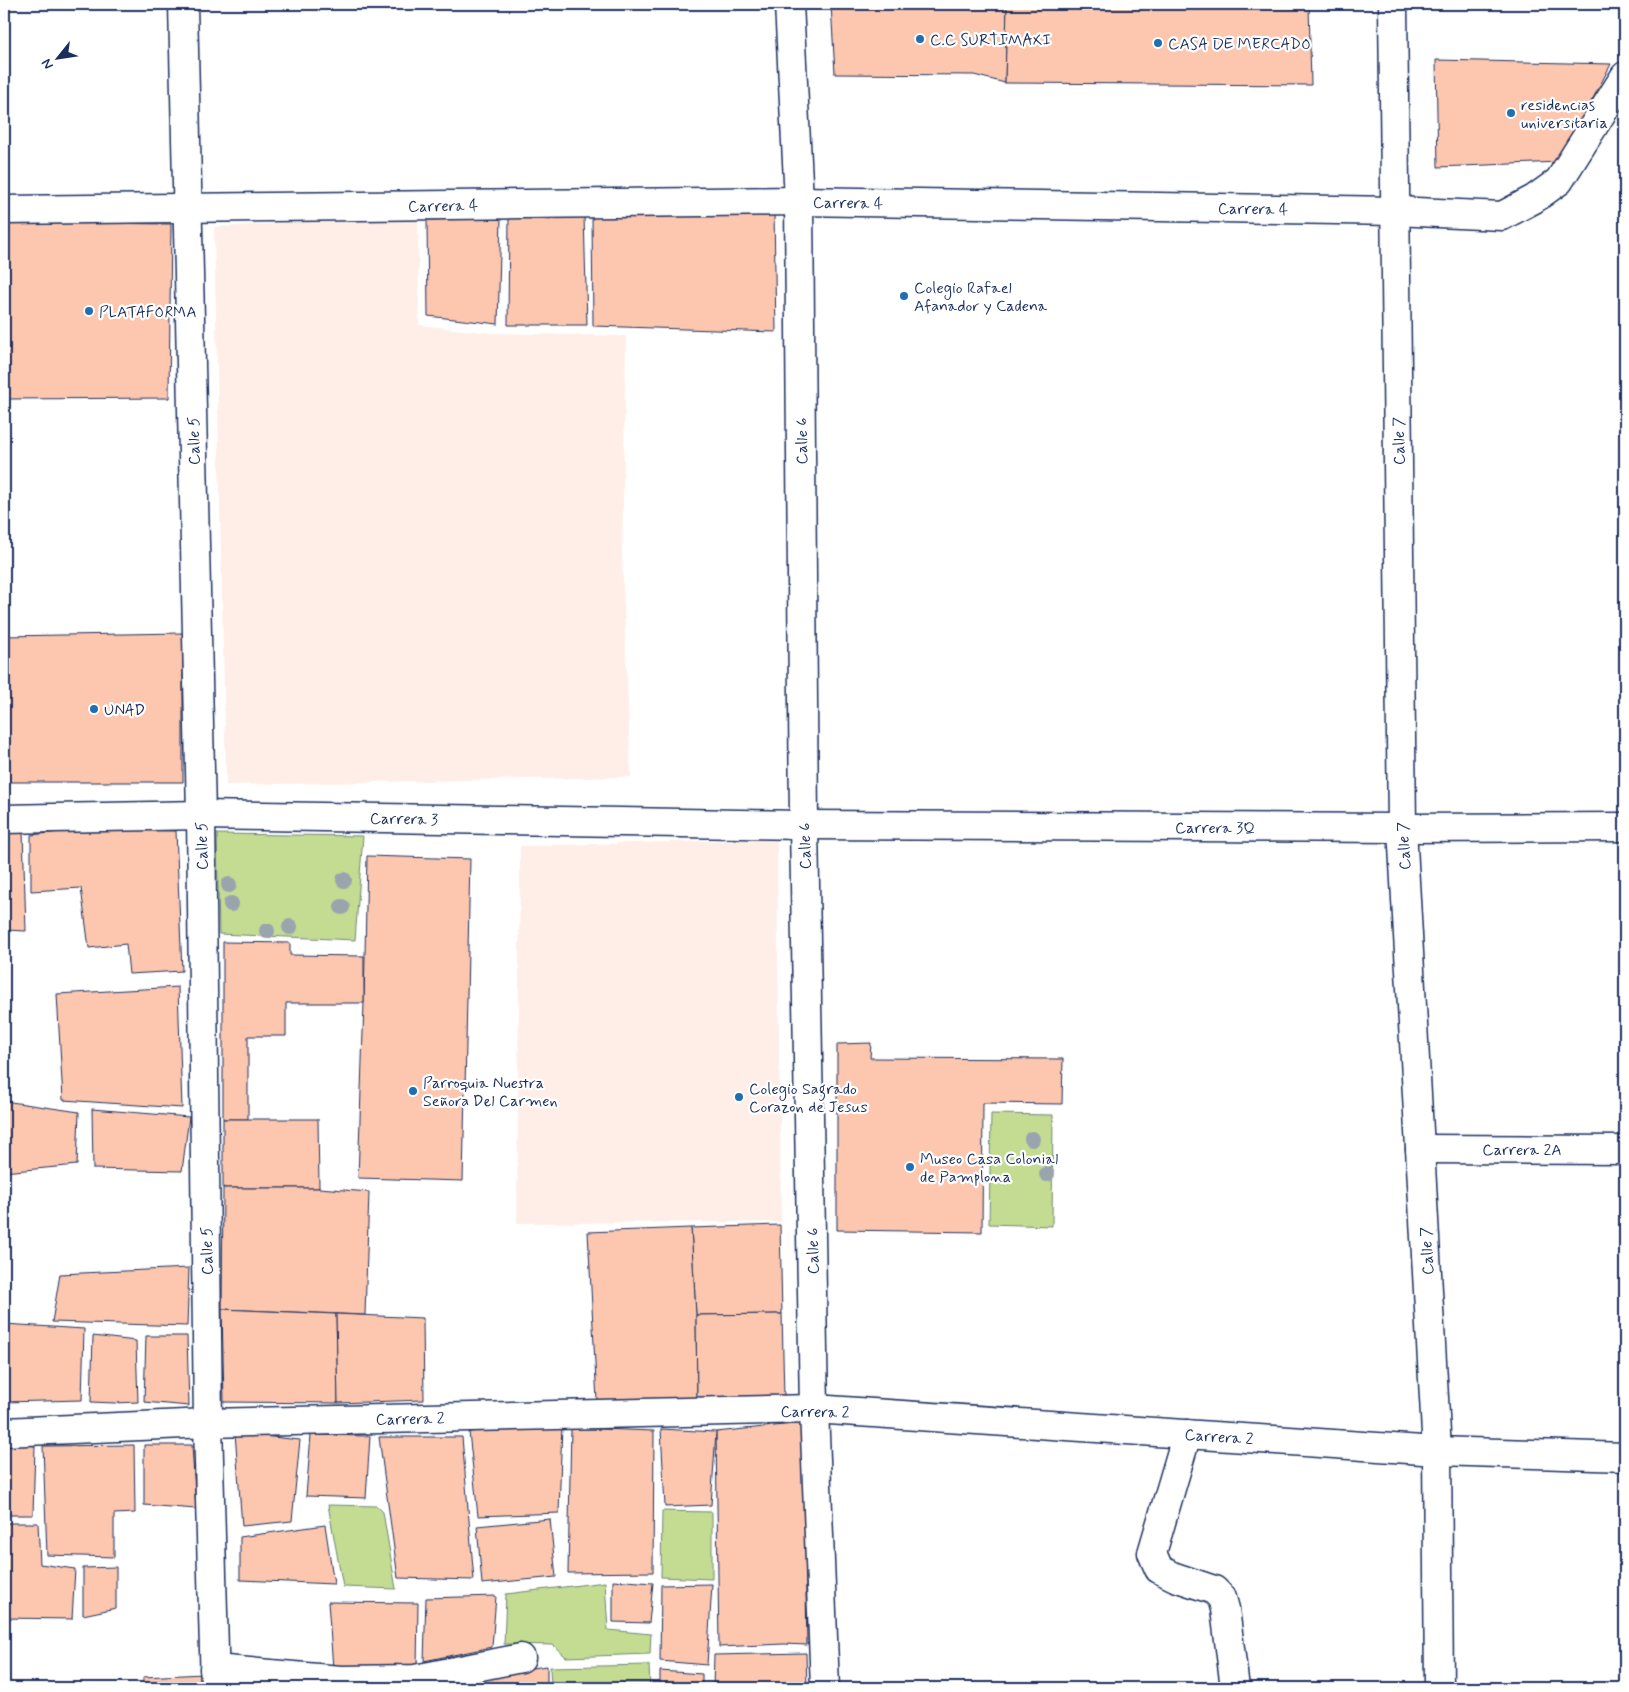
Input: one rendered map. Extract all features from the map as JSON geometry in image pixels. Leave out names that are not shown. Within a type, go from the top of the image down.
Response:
[{"type":"street","name":"Calle 5","points":[[183,4],[201,815],[208,1422],[214,1678]]},
{"type":"street","name":"Calle 6","points":[[789,4],[799,201],[804,825],[814,1409],[825,1688]]},
{"type":"street","name":"Calle 7","points":[[1393,4],[1402,828],[1437,1451],[1439,1688]]},
{"type":"street","name":"Carrera 4","points":[[4,210],[799,201],[1395,211],[1502,216],[1534,199],[1559,181],[1625,76]]},
{"type":"street","name":"Carrera 3","points":[[4,819],[201,815],[804,825]]},
{"type":"street","name":"Carrera 3Q","points":[[804,825],[1402,828],[1625,827]]},
{"type":"street","name":"Carrera 2A","points":[[1420,1149],[1625,1150]]},
{"type":"street","name":"Carrera 2","points":[[4,1432],[208,1422],[814,1409],[1437,1451],[1625,1457]]},
{"type":"street","points":[[1187,1434],[1152,1553],[1159,1569],[1175,1577],[1214,1590],[1222,1598],[1235,1688]]},
{"type":"street","points":[[214,1678],[415,1679],[521,1658]]},
{"type":"shaded area","points":[[418,216],[419,325],[492,333],[626,336],[622,558],[631,777],[226,785],[214,227]]},
{"type":"shaded area","points":[[777,839],[781,1222],[517,1223],[520,846]]},
{"type":"green space","points":[[217,834],[363,836],[355,940],[219,934]]},
{"type":"green space","points":[[991,1114],[1053,1115],[1052,1226],[989,1224]]},
{"type":"green space","points":[[328,1505],[377,1506],[383,1512],[396,1589],[343,1587]]},
{"type":"green space","points":[[662,1511],[712,1512],[712,1579],[661,1577]]},
{"type":"green space","points":[[605,1582],[608,1630],[651,1634],[650,1654],[566,1657],[553,1645],[504,1644],[506,1594]]},
{"type":"green space","points":[[649,1665],[650,1688],[551,1688],[550,1667]]},
{"type":"building","name":"C.C SURTIMAXI","points":[[831,4],[1007,4],[1005,83],[974,75],[835,74]]},
{"type":"building","name":"CASA DE MERCADO","points":[[1007,4],[1309,4],[1311,85],[1005,83]]},
{"type":"building","name":"residencias universitaria","points":[[1436,60],[1611,64],[1560,162],[1438,167]]},
{"type":"building","points":[[774,212],[776,332],[593,326],[592,216]]},
{"type":"building","points":[[509,215],[584,215],[587,325],[508,325]]},
{"type":"building","points":[[501,218],[498,324],[428,316],[427,220]]},
{"type":"building","name":"PLATAFORMA","points":[[6,222],[171,224],[169,398],[8,399]]},
{"type":"building","name":"UNAD","points":[[183,633],[183,782],[4,782],[4,636]]},
{"type":"building","points":[[89,829],[176,831],[182,971],[129,974],[126,944],[89,948],[81,888],[31,891],[31,835]]},
{"type":"building","points":[[23,831],[26,931],[4,930],[4,832]]},
{"type":"building","name":"Parroquia Nuestra Señora Del Carmen","points":[[367,856],[470,859],[463,1181],[358,1178]]},
{"type":"building","points":[[223,942],[290,943],[290,955],[364,956],[364,1003],[286,1003],[286,1036],[248,1036],[248,1119],[223,1119]]},
{"type":"building","points":[[178,987],[182,1108],[63,1100],[57,994]]},
{"type":"building","name":"Museo Casa Colonial de Pamplona","points":[[871,1043],[870,1058],[1063,1059],[1062,1104],[983,1103],[982,1232],[837,1230],[837,1044]]},
{"type":"building","points":[[4,1101],[79,1112],[77,1165],[4,1172]]},
{"type":"building","points":[[92,1109],[189,1117],[182,1171],[93,1169]]},
{"type":"building","points":[[223,1119],[318,1119],[319,1188],[223,1188]]},
{"type":"building","points":[[223,1188],[319,1188],[369,1192],[365,1315],[222,1309]]},
{"type":"building","points":[[780,1225],[782,1314],[696,1315],[691,1228]]},
{"type":"building","points":[[691,1228],[696,1315],[697,1398],[597,1401],[588,1232]]},
{"type":"building","points":[[189,1268],[187,1326],[52,1322],[60,1274]]},
{"type":"building","points":[[222,1309],[336,1314],[338,1403],[224,1402]]},
{"type":"building","points":[[336,1314],[423,1318],[424,1400],[338,1403]]},
{"type":"building","points":[[782,1314],[784,1397],[697,1398],[696,1315]]},
{"type":"building","points":[[4,1324],[84,1329],[82,1400],[4,1402]]},
{"type":"building","points":[[93,1336],[136,1341],[138,1402],[91,1402]]},
{"type":"building","points":[[146,1336],[187,1336],[189,1406],[144,1402]]},
{"type":"building","points":[[803,1423],[807,1645],[784,1644],[719,1647],[716,1432]]},
{"type":"building","points":[[562,1424],[559,1513],[478,1516],[469,1432]]},
{"type":"building","points":[[571,1428],[654,1431],[653,1572],[568,1573]]},
{"type":"building","points":[[661,1429],[716,1432],[711,1505],[665,1507]]},
{"type":"building","points":[[235,1433],[300,1440],[292,1521],[242,1526]]},
{"type":"building","points":[[311,1435],[370,1436],[366,1498],[306,1496]]},
{"type":"building","points":[[379,1437],[462,1437],[474,1580],[398,1578]]},
{"type":"building","points":[[4,1442],[35,1446],[33,1515],[4,1515]]},
{"type":"building","points":[[134,1445],[135,1513],[114,1514],[114,1557],[47,1555],[43,1446]]},
{"type":"building","points":[[144,1445],[192,1445],[196,1509],[144,1505]]},
{"type":"building","points":[[550,1519],[556,1577],[482,1584],[477,1526]]},
{"type":"building","points":[[4,1523],[38,1523],[40,1564],[75,1569],[72,1619],[4,1618]]},
{"type":"building","points":[[325,1525],[334,1584],[240,1580],[240,1537]]},
{"type":"building","points":[[116,1567],[116,1608],[83,1615],[83,1568]]},
{"type":"building","points":[[613,1580],[653,1583],[649,1623],[613,1622]]},
{"type":"building","points":[[712,1584],[707,1665],[660,1661],[661,1585]]},
{"type":"building","points":[[496,1596],[492,1647],[424,1661],[426,1598]]},
{"type":"building","points":[[328,1602],[418,1603],[417,1669],[333,1668]]},
{"type":"building","points":[[806,1653],[807,1688],[713,1688],[714,1655]]},
{"type":"building","points":[[547,1666],[547,1688],[474,1688],[472,1676]]},
{"type":"building","points":[[660,1671],[702,1674],[702,1688],[660,1688]]},
{"type":"building","points":[[203,1674],[204,1688],[143,1688],[143,1677]]},
{"type":"building","points":[[233,1679],[296,1688],[232,1688]]},
{"type":"building","points":[[465,1679],[467,1688],[421,1688]]},
{"type":"place","name":"C.C SURTIMAXI","points":[[920,39]]},
{"type":"place","name":"CASA DE MERCADO","points":[[1158,43]]},
{"type":"place","name":"residencias universitaria","points":[[1511,113]]},
{"type":"place","name":"Colegio Rafael Afanador y Cadena","points":[[904,296]]},
{"type":"place","name":"PLATAFORMA","points":[[89,311]]},
{"type":"place","name":"UNAD","points":[[94,709]]},
{"type":"place","name":"Parroquia Nuestra Señora Del Carmen","points":[[413,1091]]},
{"type":"place","name":"Colegio Sagrado Corazon de Jesus","points":[[739,1097]]},
{"type":"place","name":"Museo Casa Colonial de Pamplona","points":[[910,1167]]}]
